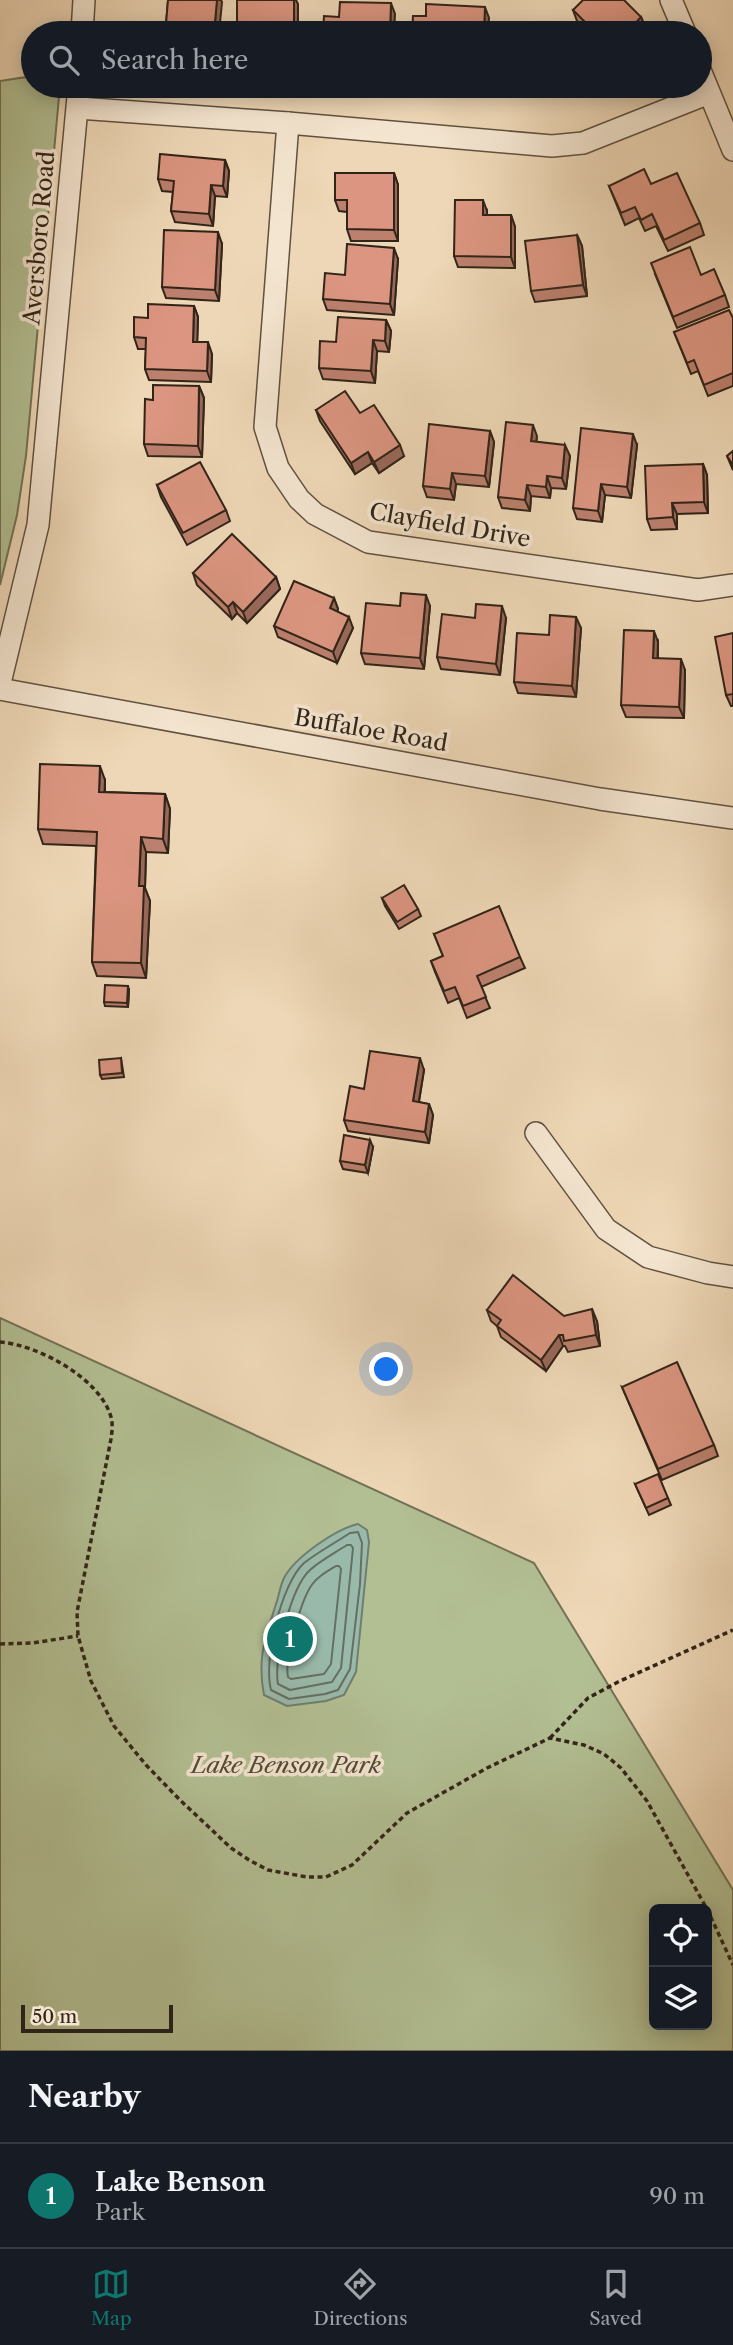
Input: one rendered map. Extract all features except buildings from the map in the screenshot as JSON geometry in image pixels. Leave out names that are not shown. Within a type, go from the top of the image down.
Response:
[{"type":"street","points":[[83,21],[84,0]]},
{"type":"street","points":[[671,0],[680,21]]},
{"type":"street","name":"Aversboro Road","points":[[0,683],[38,525],[78,98]]},
{"type":"street","points":[[78,108],[552,146],[583,143],[696,98]]},
{"type":"street","points":[[711,98],[733,150]]},
{"type":"street","name":"Clayfield Drive","points":[[288,123],[265,427],[278,468],[299,499],[315,514],[368,542],[698,590],[733,585]]},
{"type":"street","name":"Buffaloe Road","points":[[0,689],[600,799],[733,818]]},
{"type":"street","points":[[536,1133],[606,1229],[648,1258],[733,1277]]},
{"type":"path","points":[[0,1342],[15,1343],[33,1350],[79,1375],[100,1397],[111,1418],[108,1463],[77,1612],[78,1636],[102,1704],[130,1746],[163,1782],[231,1848],[268,1870],[307,1877],[326,1877],[340,1872],[352,1865],[407,1813],[487,1768],[550,1738],[589,1698],[733,1630]]},
{"type":"path","points":[[0,1644],[32,1643],[78,1636]]},
{"type":"path","points":[[550,1738],[584,1745],[604,1754],[621,1768],[647,1801],[708,1911],[733,1965]]},
{"type":"green space","points":[[21,78],[21,98],[59,98],[26,456],[17,515],[0,585],[0,81]]},
{"type":"green space","name":"Lake Benson Park","points":[[0,1318],[534,1563],[733,1890],[733,2051],[0,2051]]},
{"type":"water","points":[[358,1524],[367,1530],[369,1542],[356,1672],[344,1695],[326,1701],[287,1706],[264,1695],[261,1670],[266,1638],[283,1581],[297,1561],[317,1545]]},
{"type":"place","name":"Lake Benson","points":[[290,1639]]}]
